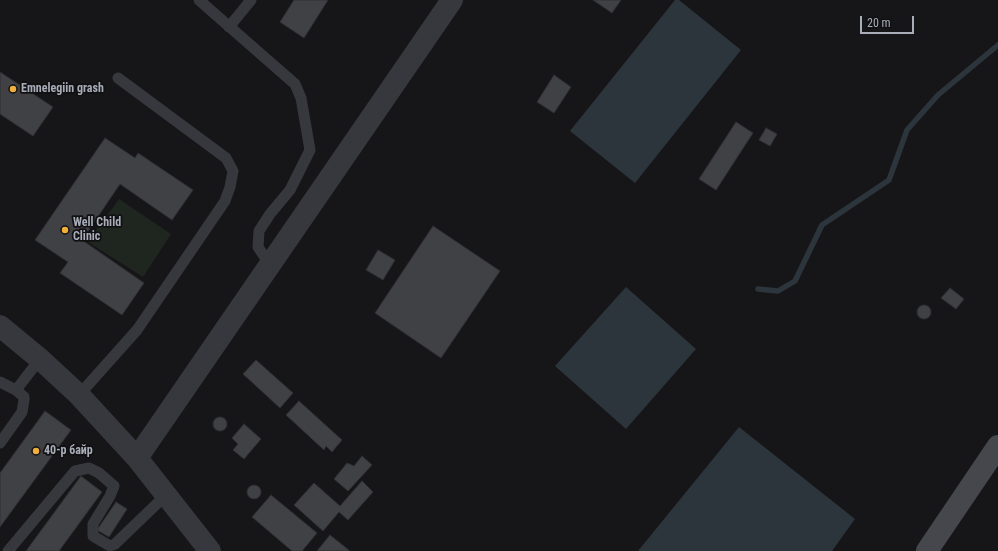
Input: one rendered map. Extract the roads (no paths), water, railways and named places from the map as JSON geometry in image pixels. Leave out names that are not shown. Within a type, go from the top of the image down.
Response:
[{"type":"street","points":[[137,458],[452,0]]},
{"type":"street","points":[[0,326],[40,359],[78,395],[137,458],[210,551]]},
{"type":"street","points":[[927,551],[998,446]]},
{"type":"lane","points":[[198,0],[295,84],[301,98],[310,150],[290,190],[270,214],[259,231],[258,247],[270,265]]},
{"type":"lane","points":[[229,27],[251,0]]},
{"type":"lane","points":[[78,395],[137,330],[225,201],[230,187],[233,171],[226,158],[118,78]]},
{"type":"lane","points":[[16,390],[40,359]]},
{"type":"lane","points":[[0,382],[16,390],[24,397],[24,407],[0,443]]},
{"type":"lane","points":[[8,551],[75,471],[89,468],[98,473],[114,486],[110,496],[93,524],[93,536],[110,546],[115,544],[166,495]]},
{"type":"waterway","points":[[758,289],[778,291],[795,281],[822,225],[889,180],[907,130],[938,95],[998,45]]},
{"type":"place","name":"Emnelegiin grash","points":[[13,89]]},
{"type":"place","name":"Well Child Clinic","points":[[65,230]]},
{"type":"place","name":"40-р байр","points":[[36,451]]}]
